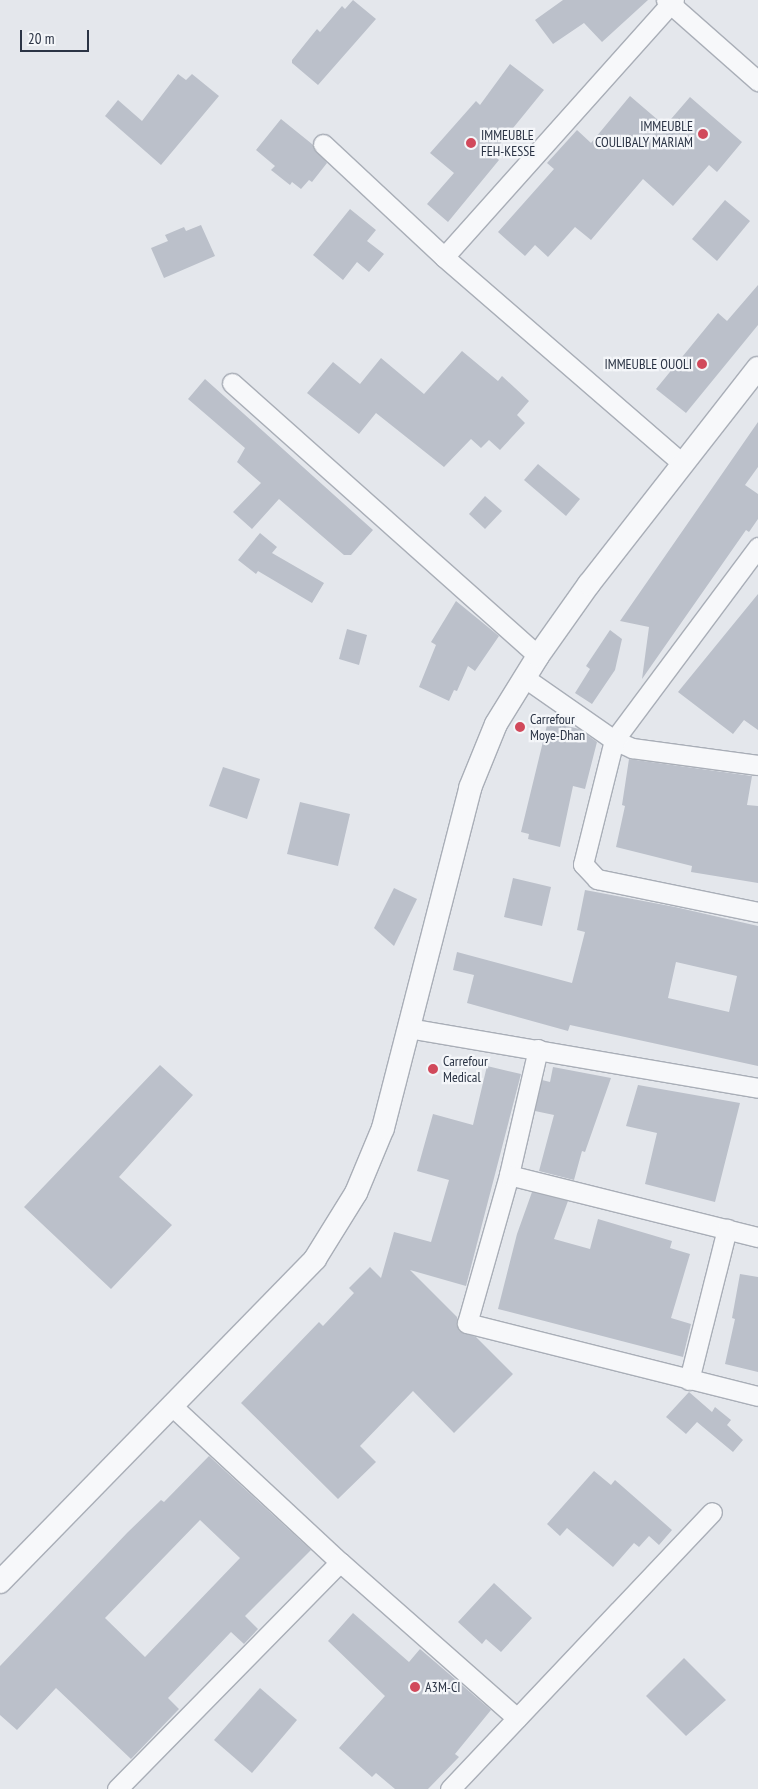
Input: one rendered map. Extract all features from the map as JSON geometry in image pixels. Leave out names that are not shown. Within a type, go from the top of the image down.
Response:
[{"type":"street","points":[[444,258],[670,1],[758,81]]},
{"type":"street","points":[[323,144],[444,258],[683,464]]},
{"type":"street","points":[[0,1582],[314,1259],[356,1193],[383,1128],[470,788],[496,724],[538,656],[758,368]]},
{"type":"street","points":[[232,383],[538,656]]},
{"type":"street","points":[[758,547],[614,740],[583,864],[597,879],[758,912]]},
{"type":"street","points":[[525,678],[614,740],[632,748],[758,765]]},
{"type":"street","points":[[408,1028],[758,1088]]},
{"type":"street","points":[[538,1049],[509,1175],[468,1323],[758,1396]]},
{"type":"street","points":[[509,1175],[758,1237]]},
{"type":"street","points":[[689,1380],[727,1229]]},
{"type":"street","points":[[172,1406],[340,1562],[517,1718]]},
{"type":"street","points":[[450,1789],[712,1512]]},
{"type":"street","points":[[117,1789],[340,1562]]},
{"type":"building","points":[[353,0],[376,19],[318,85],[292,63],[292,60],[317,29],[320,32],[342,6],[345,9]]},
{"type":"building","points":[[563,0],[648,0],[602,42],[584,23],[553,44],[535,20]]},
{"type":"building","points":[[510,64],[544,90],[492,154],[499,160],[448,222],[427,204],[454,173],[430,153],[476,101],[480,105]]},
{"type":"building","points":[[178,74],[186,80],[192,74],[219,96],[161,165],[105,116],[118,100],[142,121]]},
{"type":"building","points":[[630,96],[665,126],[690,97],[742,142],[717,172],[709,165],[673,206],[643,179],[591,240],[575,227],[548,257],[535,245],[525,256],[498,232],[554,169],[547,163],[577,130],[591,143]]},
{"type":"building","points":[[281,119],[312,144],[327,163],[312,182],[309,180],[301,189],[292,182],[290,185],[271,170],[275,166],[256,150]]},
{"type":"building","points":[[725,200],[750,221],[717,261],[692,239]]},
{"type":"building","points":[[350,209],[376,230],[367,241],[384,254],[369,272],[357,262],[343,280],[313,255]]},
{"type":"building","points":[[201,225],[215,256],[164,278],[151,248],[168,241],[165,235],[184,227],[186,231]]},
{"type":"building","name":"IMMEUBLE OUOLI","points":[[758,285],[758,325],[686,413],[656,389],[718,313],[727,321]]},
{"type":"building","points":[[462,351],[498,381],[502,376],[529,401],[517,415],[525,423],[500,450],[489,440],[481,448],[471,439],[444,467],[376,413],[359,434],[307,393],[333,362],[360,384],[381,358],[424,394]]},
{"type":"building","points":[[205,379],[373,530],[351,555],[344,555],[279,499],[252,529],[233,512],[261,483],[237,462],[245,448],[188,399]]},
{"type":"building","points":[[758,422],[758,467],[745,485],[758,494],[758,519],[749,532],[746,530],[642,679],[649,627],[620,621]]},
{"type":"building","points":[[538,464],[580,499],[566,516],[524,480]]},
{"type":"building","points":[[485,496],[502,511],[485,529],[469,514]]},
{"type":"building","points":[[260,533],[277,547],[272,553],[324,583],[312,603],[258,571],[256,574],[238,560]]},
{"type":"building","points":[[758,594],[758,730],[744,720],[733,734],[678,692]]},
{"type":"building","points":[[456,601],[499,636],[475,671],[468,666],[457,691],[454,690],[449,701],[419,687],[436,645],[431,642]]},
{"type":"building","points":[[347,629],[367,635],[359,665],[339,659]]},
{"type":"building","points":[[610,630],[622,639],[615,670],[592,704],[575,693],[590,669],[586,666]]},
{"type":"building","points":[[548,721],[579,729],[597,742],[585,789],[573,786],[560,847],[528,839],[529,834],[521,832]]},
{"type":"building","points":[[629,759],[752,776],[747,805],[758,806],[758,883],[691,872],[692,866],[616,847],[625,806],[622,805]]},
{"type":"building","points":[[223,767],[260,779],[247,819],[209,806]]},
{"type":"building","points":[[300,802],[350,814],[338,866],[287,854]]},
{"type":"building","points":[[513,878],[551,887],[542,926],[504,917]]},
{"type":"building","points":[[394,888],[417,899],[394,946],[374,928]]},
{"type":"building","points":[[585,890],[675,907],[758,926],[758,1066],[570,1025],[568,1031],[467,1003],[474,975],[453,970],[457,952],[572,983],[585,932],[577,930]],"holes":[[[676,962],[737,976],[729,1012],[668,998]]]},
{"type":"building","points":[[160,1065],[193,1095],[119,1177],[172,1225],[111,1289],[24,1207]]},
{"type":"building","points":[[487,1066],[521,1074],[466,1286],[410,1270],[457,1317],[459,1331],[476,1337],[513,1374],[454,1433],[413,1391],[360,1446],[376,1462],[338,1499],[241,1403],[319,1322],[323,1326],[354,1293],[349,1288],[370,1267],[381,1278],[394,1232],[431,1242],[449,1180],[417,1171],[433,1114],[473,1125]]},
{"type":"building","points":[[553,1067],[611,1078],[585,1152],[582,1151],[574,1180],[539,1171],[554,1115],[535,1111],[542,1080],[550,1082]]},
{"type":"building","points":[[638,1085],[740,1103],[715,1202],[645,1184],[657,1133],[626,1126]]},
{"type":"building","points":[[532,1192],[568,1201],[554,1239],[590,1249],[598,1219],[672,1241],[670,1248],[690,1254],[671,1318],[691,1324],[683,1357],[498,1309],[517,1234]]},
{"type":"building","points":[[740,1274],[758,1277],[758,1372],[725,1364],[735,1319],[732,1318]]},
{"type":"building","points":[[689,1392],[712,1412],[715,1407],[731,1420],[727,1425],[743,1440],[733,1452],[697,1422],[686,1434],[666,1417]]},
{"type":"building","points":[[209,1456],[311,1550],[245,1616],[258,1629],[244,1644],[231,1632],[168,1698],[179,1709],[131,1759],[56,1688],[17,1730],[0,1715],[0,1666],[127,1533],[161,1500],[164,1502]],"holes":[[[200,1520],[240,1558],[145,1657],[105,1618]]]},
{"type":"building","points":[[594,1471],[611,1485],[615,1480],[672,1530],[659,1545],[649,1536],[639,1547],[634,1543],[613,1567],[567,1528],[560,1536],[547,1524]]},
{"type":"building","points":[[494,1583],[532,1618],[501,1652],[486,1639],[482,1644],[458,1622]]},
{"type":"building","points":[[353,1613],[409,1662],[420,1649],[491,1710],[455,1754],[459,1757],[428,1789],[395,1789],[376,1773],[372,1777],[339,1748],[385,1696],[328,1641]]},
{"type":"building","points":[[684,1658],[726,1700],[686,1736],[646,1696]]},
{"type":"building","points":[[260,1688],[297,1720],[252,1773],[214,1740]]},
{"type":"place","name":"IMMEUBLE COULIBALY MARIAM","points":[[703,134]]},
{"type":"place","name":"IMMEUBLE FEH-KESSE","points":[[471,143]]},
{"type":"place","name":"IMMEUBLE OUOLI","points":[[702,364]]},
{"type":"place","name":"Carrefour Moye-Dhan","points":[[520,727]]},
{"type":"place","name":"Carrefour Medical","points":[[433,1069]]},
{"type":"place","name":"A3M-CI","points":[[415,1687]]}]
